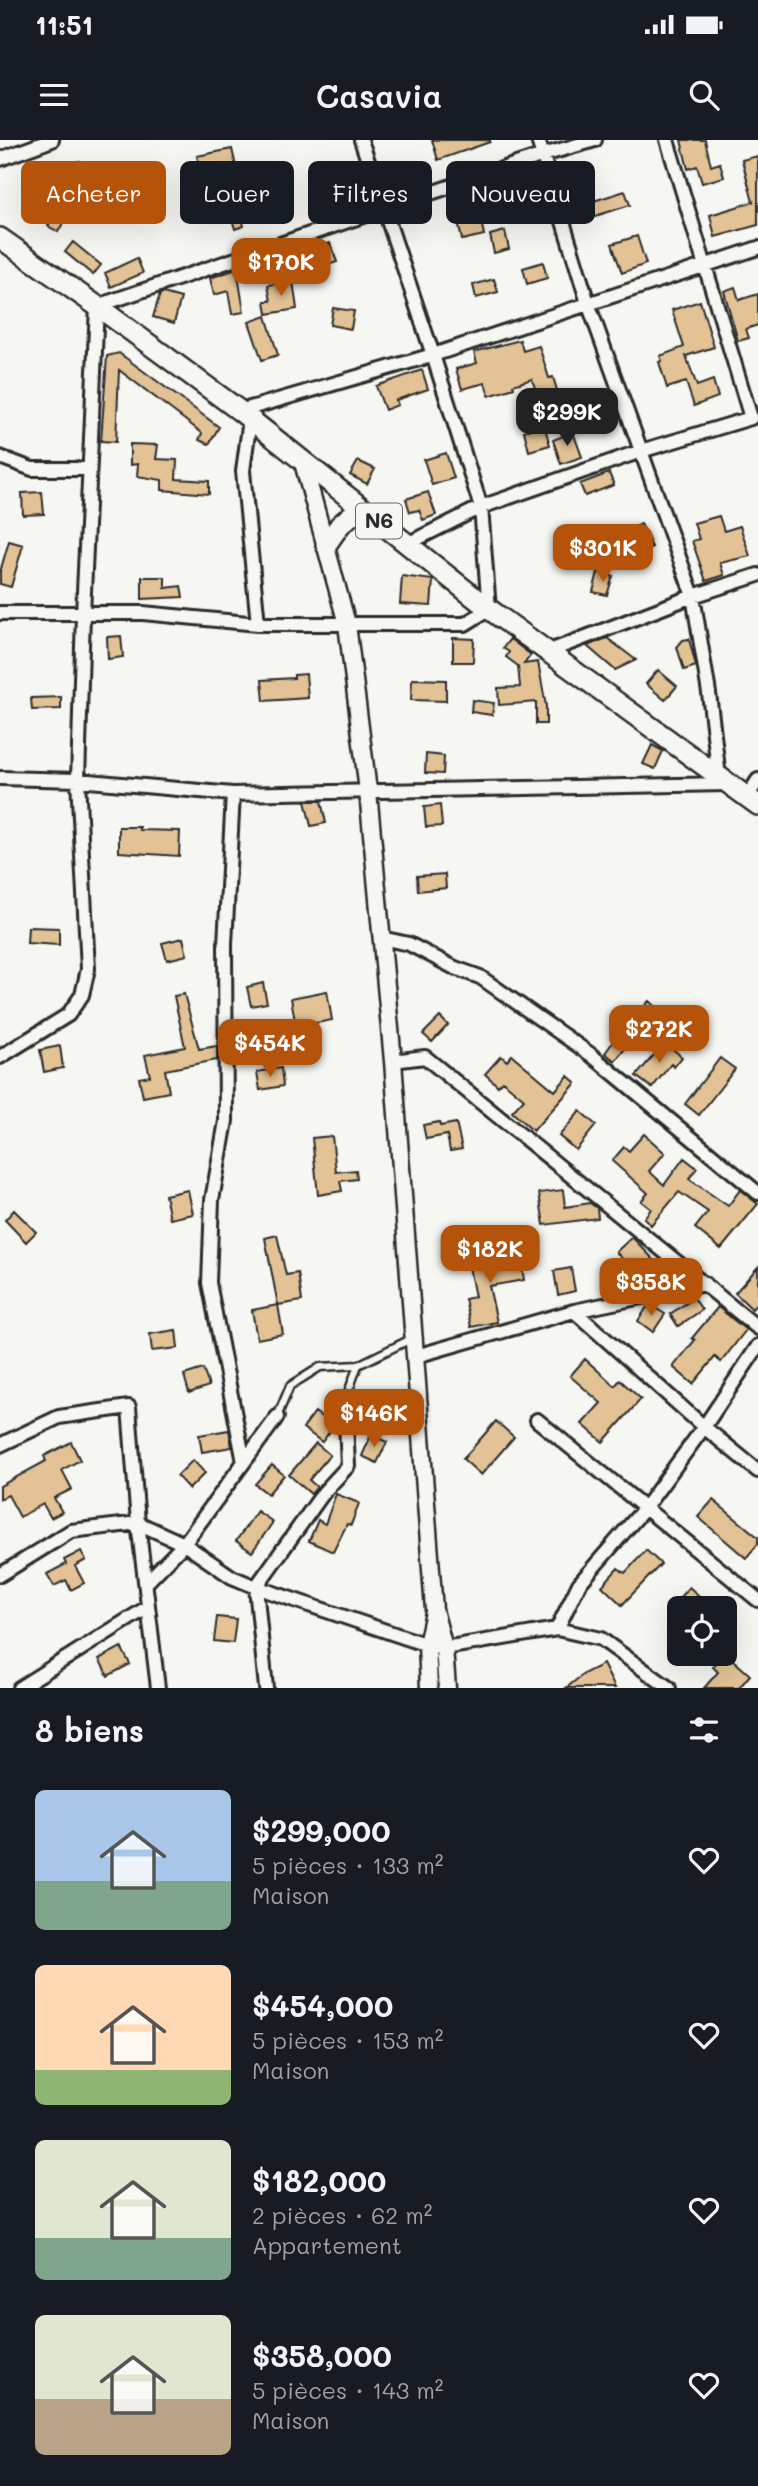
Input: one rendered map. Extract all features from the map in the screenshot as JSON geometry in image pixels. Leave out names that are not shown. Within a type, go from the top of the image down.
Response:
[{"type":"highway","name":"N6","points":[[0,238],[245,415],[489,609],[753,801]]},
{"type":"highway","points":[[326,545],[340,525],[361,507]]},
{"type":"main road","points":[[302,459],[347,624],[368,791],[393,1061],[435,1610],[444,1648],[447,1688]]},
{"type":"main road","points":[[429,1688],[427,1645],[435,1610]]},
{"type":"street","points":[[0,159],[52,140]]},
{"type":"street","points":[[361,140],[368,161]]},
{"type":"street","points":[[0,778],[78,780],[233,794],[723,780],[693,596],[588,303],[538,140]]},
{"type":"street","points":[[432,193],[595,140]]},
{"type":"street","points":[[407,544],[481,507],[641,451],[754,417],[667,140]]},
{"type":"street","points":[[0,1057],[68,1015],[82,995],[88,969],[78,780],[97,306],[342,224]]},
{"type":"street","points":[[0,613],[143,613],[258,624],[465,624],[489,609],[481,507],[389,224]]},
{"type":"street","points":[[258,624],[243,471],[245,415],[758,248]]},
{"type":"street","points":[[0,457],[32,469],[89,469]]},
{"type":"street","points":[[547,652],[693,596],[758,575]]},
{"type":"street","points":[[753,801],[758,780]]},
{"type":"street","points":[[233,794],[225,944],[226,1121],[212,1200],[209,1283],[244,1462]]},
{"type":"street","points":[[381,938],[409,944],[455,968],[480,977],[581,1047],[758,1192]]},
{"type":"street","points":[[393,1061],[425,1057],[758,1328]]},
{"type":"street","points":[[416,1356],[574,1311],[705,1284]]},
{"type":"street","points":[[574,1311],[704,1427],[758,1471]]},
{"type":"street","points":[[557,1629],[579,1584],[644,1509],[704,1427],[758,1346]]},
{"type":"street","points":[[266,1688],[256,1587],[324,1492],[348,1466],[345,1401]]},
{"type":"street","points":[[0,1445],[59,1417],[129,1407],[138,1523],[158,1688]]},
{"type":"street","points":[[146,1583],[184,1544],[277,1417]]},
{"type":"street","points":[[537,1420],[758,1600]]},
{"type":"street","points":[[0,1575],[71,1531],[138,1523],[184,1544],[232,1577],[427,1645],[444,1648],[557,1629],[601,1639],[669,1688]]},
{"type":"street","points":[[19,1688],[148,1607]]},
{"type":"lane","points":[[277,1417],[290,1387],[320,1367],[358,1365],[414,1338]]},
{"type":"lane","points":[[345,1401],[358,1365]]},
{"type":"building","points":[[432,140],[490,140],[490,142],[438,160]]},
{"type":"building","points":[[681,140],[705,140],[711,166],[720,163],[724,177],[702,183],[697,166],[688,169]]},
{"type":"building","points":[[232,149],[235,161],[198,161],[197,156]]},
{"type":"building","points":[[758,156],[758,225],[715,237],[710,215],[753,202],[742,160]]},
{"type":"building","points":[[625,191],[630,205],[595,216],[595,201]]},
{"type":"building","points":[[49,224],[62,224],[58,232],[48,226]]},
{"type":"building","points":[[234,224],[244,224],[244,226],[235,229]]},
{"type":"building","points":[[459,224],[482,224],[484,235],[462,240]]},
{"type":"building","points":[[505,231],[509,249],[494,253],[490,235]]},
{"type":"building","points":[[637,236],[646,264],[622,273],[612,244]]},
{"type":"building","points":[[73,242],[101,265],[93,275],[65,252]]},
{"type":"building","points":[[330,243],[337,262],[320,268],[313,249]]},
{"type":"building","points":[[137,258],[143,273],[111,287],[105,273]]},
{"type":"building","points":[[543,262],[547,278],[527,284],[523,268]]},
{"type":"building","points":[[237,269],[244,312],[232,314],[228,291],[214,295],[210,278]]},
{"type":"building","points":[[494,279],[498,292],[476,298],[473,285]]},
{"type":"building","points":[[293,281],[297,309],[267,314],[265,301],[271,301],[268,285]]},
{"type":"building","points":[[735,287],[739,300],[758,294],[758,325],[746,329],[749,338],[738,341],[724,291]]},
{"type":"building","points":[[160,294],[181,298],[174,323],[153,317]]},
{"type":"building","points":[[700,301],[714,347],[686,356],[697,386],[713,380],[718,397],[694,406],[686,382],[667,388],[659,362],[662,361],[660,356],[684,347],[672,310]]},
{"type":"building","points":[[333,308],[354,311],[351,329],[330,325]]},
{"type":"building","points":[[266,316],[278,355],[262,360],[249,322]]},
{"type":"building","points":[[520,340],[523,351],[539,346],[549,378],[553,377],[559,397],[540,404],[532,379],[489,396],[485,383],[462,389],[456,369],[477,363],[474,352]]},
{"type":"building","points":[[119,353],[219,427],[209,444],[199,440],[202,433],[119,370],[116,442],[101,441],[107,356]]},
{"type":"building","points":[[422,370],[428,389],[396,400],[398,405],[385,410],[376,386]]},
{"type":"building","points":[[592,394],[596,408],[569,416],[565,402]]},
{"type":"building","points":[[544,425],[550,445],[529,451],[524,431]]},
{"type":"building","points":[[573,432],[582,457],[561,464],[553,440]]},
{"type":"building","points":[[130,444],[158,445],[156,459],[177,460],[176,479],[209,481],[209,494],[162,490],[162,480],[137,476],[138,464],[130,465]]},
{"type":"building","points":[[446,453],[454,478],[432,485],[424,460]]},
{"type":"building","points":[[358,461],[375,469],[367,484],[350,475]]},
{"type":"building","points":[[609,473],[614,485],[585,496],[580,484]]},
{"type":"building","points":[[42,492],[44,514],[23,515],[22,493]]},
{"type":"building","points":[[428,492],[436,515],[423,520],[419,510],[410,512],[406,499]]},
{"type":"building","points":[[719,516],[724,531],[740,526],[750,556],[720,563],[724,575],[706,581],[692,541],[699,539],[694,523]]},
{"type":"building","points":[[641,524],[652,547],[638,554],[627,531]]},
{"type":"building","points":[[9,541],[23,545],[11,587],[0,584],[0,572]]},
{"type":"building","points":[[598,572],[613,576],[607,595],[593,592]]},
{"type":"building","points":[[402,576],[433,580],[431,606],[400,604]]},
{"type":"building","points":[[142,577],[165,577],[165,588],[181,586],[183,597],[142,599]]},
{"type":"building","points":[[121,636],[123,657],[108,659],[107,637]]},
{"type":"building","points":[[453,638],[474,639],[473,662],[453,662]]},
{"type":"building","points":[[607,638],[636,660],[615,670],[587,646]]},
{"type":"building","points":[[510,639],[531,655],[524,664],[538,662],[546,706],[546,724],[536,724],[536,702],[499,705],[498,688],[520,687],[518,666],[506,657],[509,652],[503,648]]},
{"type":"building","points":[[689,639],[696,666],[684,670],[677,647],[683,640]]},
{"type":"building","points":[[658,670],[677,686],[665,700],[646,684]]},
{"type":"building","points":[[306,674],[308,698],[264,701],[262,680],[294,678],[294,675]]},
{"type":"building","points":[[412,679],[446,680],[446,701],[411,700]]},
{"type":"building","points":[[61,697],[61,709],[32,710],[31,698]]},
{"type":"building","points":[[472,700],[494,703],[492,715],[471,712]]},
{"type":"building","points":[[652,745],[663,751],[655,769],[643,764]]},
{"type":"building","points":[[426,754],[444,756],[443,774],[425,773]]},
{"type":"building","points":[[305,801],[321,801],[326,823],[311,826]]},
{"type":"building","points":[[440,805],[442,826],[426,827],[424,807]]},
{"type":"building","points":[[119,827],[180,831],[179,856],[119,852]]},
{"type":"building","points":[[445,874],[446,888],[418,891],[417,876]]},
{"type":"building","points":[[28,927],[59,928],[59,945],[27,943]]},
{"type":"building","points":[[183,938],[187,955],[167,960],[162,943]]},
{"type":"building","points":[[263,983],[267,1003],[251,1006],[247,987]]},
{"type":"building","points":[[327,991],[332,1020],[296,1027],[291,998]]},
{"type":"building","points":[[184,994],[199,1049],[217,1046],[217,1060],[165,1070],[169,1092],[143,1097],[139,1078],[150,1076],[145,1055],[185,1047],[174,996]]},
{"type":"building","points":[[649,1001],[676,1024],[662,1041],[634,1018]]},
{"type":"building","points":[[440,1017],[448,1025],[432,1042],[423,1034]]},
{"type":"building","points":[[618,1035],[629,1044],[615,1061],[605,1053]]},
{"type":"building","points":[[665,1042],[682,1057],[674,1067],[671,1064],[652,1088],[636,1076]]},
{"type":"building","points":[[60,1046],[63,1068],[44,1072],[40,1050]]},
{"type":"building","points":[[512,1055],[555,1091],[568,1076],[576,1083],[533,1131],[512,1112],[524,1099],[503,1081],[498,1086],[485,1074],[501,1056],[507,1061]]},
{"type":"building","points":[[720,1058],[735,1069],[699,1115],[685,1104]]},
{"type":"building","points":[[281,1068],[283,1086],[260,1090],[257,1072]]},
{"type":"building","points":[[580,1111],[596,1125],[576,1150],[559,1136]]},
{"type":"building","points":[[439,1122],[440,1126],[456,1123],[462,1149],[450,1151],[447,1135],[426,1139],[423,1125]]},
{"type":"building","points":[[644,1134],[665,1153],[649,1171],[664,1185],[684,1158],[697,1168],[689,1179],[728,1206],[740,1190],[758,1204],[721,1249],[695,1228],[708,1212],[679,1192],[651,1225],[644,1218],[651,1209],[641,1201],[648,1193],[612,1161],[624,1147],[629,1151]]},
{"type":"building","points":[[332,1136],[336,1172],[356,1170],[357,1179],[340,1181],[342,1191],[318,1195],[312,1138]]},
{"type":"building","points":[[188,1190],[193,1214],[170,1219],[165,1195]]},
{"type":"building","points":[[563,1190],[565,1207],[590,1203],[597,1208],[598,1218],[544,1225],[539,1193]]},
{"type":"building","points":[[14,1210],[36,1232],[26,1242],[5,1220]]},
{"type":"building","points":[[277,1235],[286,1275],[298,1273],[302,1301],[278,1305],[265,1238]]},
{"type":"building","points":[[632,1237],[659,1265],[642,1281],[616,1252]]},
{"type":"building","points":[[482,1254],[483,1261],[520,1255],[524,1280],[489,1286],[497,1322],[471,1327],[465,1299],[475,1297],[467,1257]]},
{"type":"building","points":[[758,1267],[758,1302],[752,1309],[735,1293]]},
{"type":"building","points":[[571,1268],[575,1291],[558,1295],[554,1271]]},
{"type":"building","points":[[694,1298],[702,1310],[678,1326],[670,1314]]},
{"type":"building","points":[[649,1304],[665,1314],[653,1332],[638,1321]]},
{"type":"building","points":[[278,1305],[283,1334],[257,1339],[252,1310]]},
{"type":"building","points":[[718,1307],[746,1330],[721,1362],[715,1357],[693,1384],[673,1367],[695,1340],[692,1338]]},
{"type":"building","points":[[176,1330],[178,1348],[152,1351],[150,1334]]},
{"type":"building","points":[[585,1359],[615,1386],[620,1380],[641,1399],[603,1442],[582,1424],[601,1403],[570,1376]]},
{"type":"building","points":[[203,1369],[209,1386],[189,1393],[184,1375]]},
{"type":"building","points":[[315,1412],[334,1426],[322,1442],[303,1428]]},
{"type":"building","points":[[496,1421],[514,1437],[481,1475],[463,1459]]},
{"type":"building","points":[[229,1430],[232,1447],[202,1452],[199,1435]]},
{"type":"building","points":[[371,1435],[387,1442],[377,1463],[362,1456]]},
{"type":"building","points":[[71,1442],[80,1460],[62,1470],[72,1489],[54,1498],[62,1512],[51,1518],[43,1504],[20,1517],[8,1495],[0,1499],[0,1486],[46,1461],[44,1456]]},
{"type":"building","points":[[316,1443],[330,1455],[309,1480],[317,1487],[311,1494],[289,1475]]},
{"type":"building","points":[[193,1460],[205,1473],[189,1489],[177,1476]]},
{"type":"building","points":[[272,1465],[284,1475],[268,1494],[255,1484]]},
{"type":"building","points":[[336,1494],[359,1503],[351,1525],[347,1524],[333,1552],[309,1541],[318,1520],[325,1524]]},
{"type":"building","points":[[713,1500],[758,1537],[758,1544],[746,1558],[698,1517]]},
{"type":"building","points":[[257,1511],[273,1522],[252,1552],[236,1541]]},
{"type":"building","points":[[646,1550],[661,1564],[622,1605],[602,1586],[618,1568],[625,1573]]},
{"type":"building","points":[[81,1551],[86,1560],[75,1566],[84,1583],[71,1590],[66,1580],[54,1586],[47,1574],[66,1564],[64,1560]]},
{"type":"building","points":[[689,1587],[699,1596],[681,1596]]},
{"type":"building","points":[[217,1617],[236,1619],[233,1643],[214,1641]]},
{"type":"building","points":[[121,1647],[130,1664],[108,1676],[99,1659]]},
{"type":"building","points":[[603,1664],[615,1688],[566,1688],[585,1673]]},
{"type":"building","points":[[737,1664],[750,1675],[739,1688],[704,1688],[718,1672],[713,1667],[737,1666]]}]
